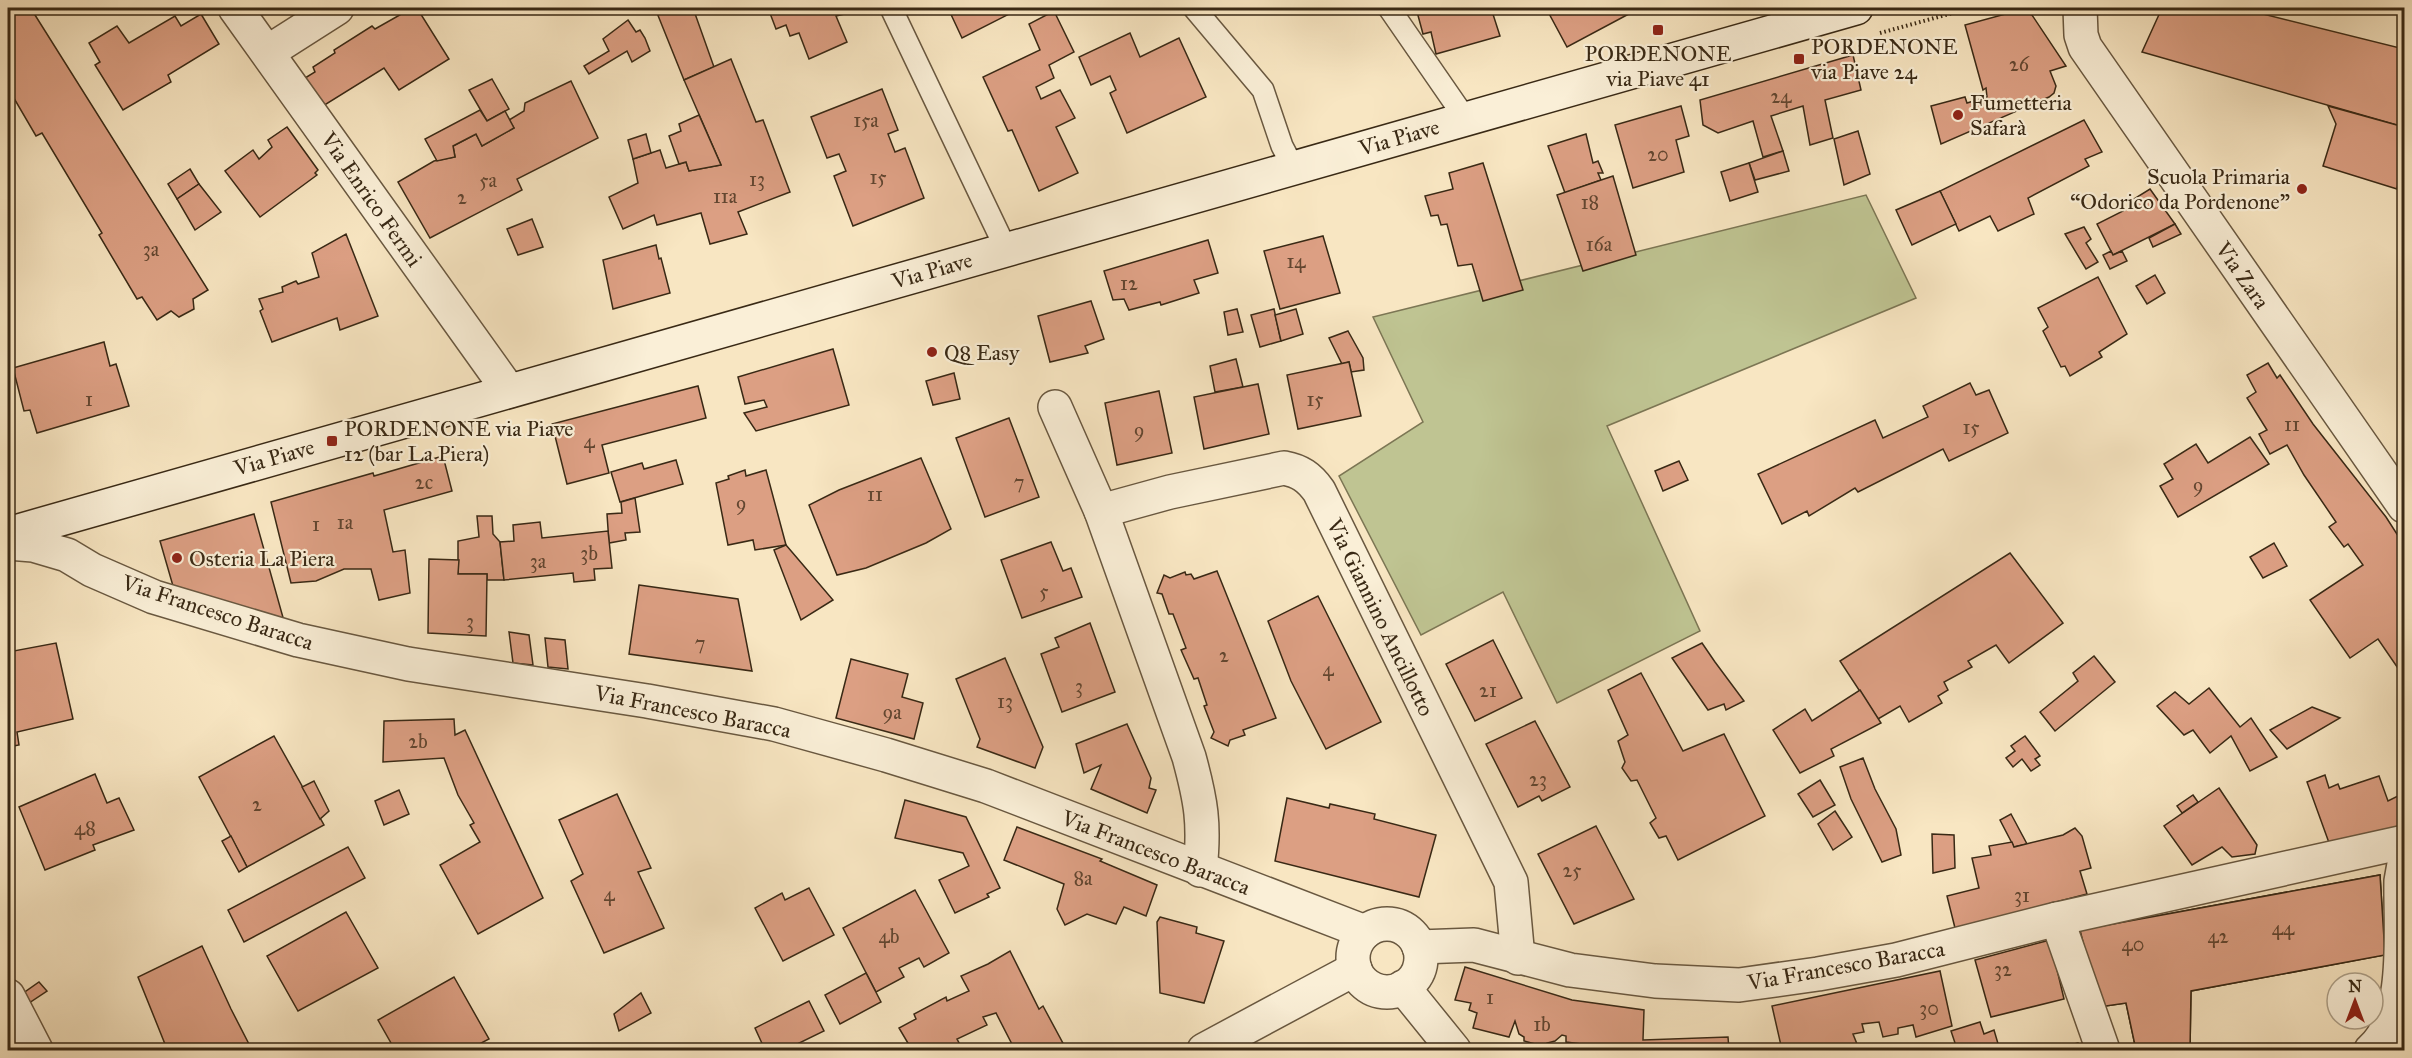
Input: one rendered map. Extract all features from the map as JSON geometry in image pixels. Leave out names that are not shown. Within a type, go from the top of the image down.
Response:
[{"type":"street","name":"Via Enrico Fermi","points":[[235,8],[509,391]]},
{"type":"street","points":[[268,52],[337,8]]},
{"type":"street","name":"Via Piave","points":[[8,534],[1856,8]]},
{"type":"street","name":"Via Zara","points":[[2080,8],[2081,35],[2085,47],[2404,506]]},
{"type":"street","points":[[1055,408],[1101,511],[1189,757],[1200,798],[1204,834],[1200,870]]},
{"type":"street","name":"Via Giannino Ancillotto","points":[[1101,511],[1170,492],[1284,468],[1297,471],[1311,479],[1319,490],[1511,882],[1518,958]]},
{"type":"street","name":"Via Francesco Baracca","points":[[8,543],[33,545],[67,555],[92,570],[154,597],[298,640],[408,664],[647,701],[774,724],[886,755],[986,786],[1365,932]]},
{"type":"street","name":"Via Francesco Baracca","points":[[1419,947],[1474,945],[1570,970],[1655,981],[1739,985],[1896,960],[2057,919],[2404,842]]},
{"type":"street","points":[[2371,1050],[2378,1044],[2391,1021],[2399,997],[2401,881],[2404,864]]},
{"type":"street","points":[[2057,919],[2103,1050]]},
{"type":"street","points":[[1396,925],[1406,930],[1419,947],[1419,970],[1403,987],[1392,991],[1381,991],[1360,979],[1355,969],[1354,949],[1365,932],[1374,926],[1396,925]]},
{"type":"street","points":[[1204,1050],[1355,969]]},
{"type":"street","points":[[1403,987],[1454,1050]]},
{"type":"street","points":[[8,996],[36,1050]]},
{"type":"lane","points":[[891,8],[1006,249]]},
{"type":"lane","points":[[1194,8],[1263,90],[1282,146],[1293,167]]},
{"type":"lane","points":[[1389,8],[1465,118]]},
{"type":"green space","points":[[1866,195],[1916,298],[1607,426],[1700,631],[1557,703],[1503,592],[1421,635],[1339,476],[1423,422],[1373,317]]},
{"type":"building","points":[[9,8],[30,8],[35,15],[208,290],[193,299],[194,309],[179,317],[171,311],[157,320],[142,297],[137,299],[99,235],[102,233],[42,133],[36,136],[8,88]]},
{"type":"building","points":[[412,8],[417,8],[449,59],[399,90],[384,68],[323,106],[305,78],[315,72],[313,67],[335,53],[334,50],[372,26],[375,29]]},
{"type":"building","points":[[655,8],[693,8],[714,67],[684,80]]},
{"type":"building","points":[[768,8],[847,8],[849,13],[836,16],[847,42],[809,59],[799,33],[790,36],[786,25],[776,29]]},
{"type":"building","points":[[948,8],[1021,8],[962,38]]},
{"type":"building","points":[[1021,8],[1033,8],[1024,12]]},
{"type":"building","points":[[1416,8],[1491,8],[1500,36],[1436,54],[1431,32],[1423,34]]},
{"type":"building","points":[[1546,8],[1640,8],[1567,47]]},
{"type":"building","points":[[2162,8],[2239,8],[2404,49],[2404,127],[2142,52]]},
{"type":"building","points":[[2020,10],[2032,15],[2066,66],[2050,71],[2056,86],[2054,93],[1941,144],[1931,106],[1965,97],[1967,103],[1987,97],[1965,25]]},
{"type":"building","points":[[1054,11],[1074,52],[1049,65],[1054,78],[1036,87],[1041,99],[1060,90],[1075,118],[1056,127],[1078,173],[1039,191],[1012,130],[1008,131],[983,77],[1040,50],[1029,24]]},
{"type":"building","points":[[201,14],[219,44],[168,75],[171,82],[123,110],[95,65],[100,62],[89,43],[117,26],[129,43],[175,16],[181,26]]},
{"type":"building","points":[[628,20],[636,32],[640,30],[650,51],[632,62],[627,51],[589,74],[584,66],[609,51],[603,39]]},
{"type":"building","points":[[1130,33],[1140,57],[1179,38],[1206,97],[1127,133],[1110,93],[1116,90],[1110,76],[1091,85],[1079,57]]},
{"type":"building","points":[[1853,55],[1861,90],[1825,100],[1833,138],[1810,145],[1803,106],[1771,116],[1783,151],[1763,157],[1753,121],[1718,133],[1703,125],[1700,100]]},
{"type":"building","points":[[731,59],[756,122],[763,120],[790,192],[738,212],[747,234],[710,244],[701,213],[657,225],[654,215],[623,229],[609,197],[638,183],[633,159],[660,150],[666,168],[686,162],[689,171],[721,165],[684,80]]},
{"type":"building","points":[[492,79],[509,109],[487,121],[469,90]]},
{"type":"building","points":[[571,81],[598,138],[517,179],[522,190],[430,238],[398,182],[434,161],[455,157],[453,146],[476,134],[482,146],[514,128],[509,120],[524,111],[525,103]]},
{"type":"building","points":[[882,89],[898,130],[888,134],[895,152],[905,148],[924,198],[853,226],[834,176],[846,171],[839,154],[827,158],[811,117]]},
{"type":"building","points":[[1681,106],[1689,136],[1676,140],[1684,172],[1633,188],[1615,125]]},
{"type":"building","points":[[2328,106],[2404,127],[2404,153],[2397,189],[2323,166],[2336,124]]},
{"type":"building","points":[[480,110],[487,121],[505,111],[514,128],[482,146],[476,134],[453,146],[455,157],[437,161],[425,139]]},
{"type":"building","points":[[699,115],[721,165],[689,171],[686,162],[679,164],[669,136],[681,131],[679,124]]},
{"type":"building","points":[[2084,120],[2102,152],[2085,159],[2089,166],[2028,198],[2034,214],[1998,231],[1990,216],[1959,231],[1940,191]]},
{"type":"building","points":[[287,127],[318,170],[315,173],[317,175],[260,217],[225,171],[253,150],[259,159],[272,147],[268,140]]},
{"type":"building","points":[[1858,131],[1870,174],[1844,185],[1834,139]]},
{"type":"building","points":[[646,134],[651,153],[633,159],[628,140]]},
{"type":"building","points":[[1586,134],[1593,163],[1598,161],[1603,173],[1598,173],[1601,180],[1565,193],[1548,146]]},
{"type":"building","points":[[1783,151],[1789,171],[1755,180],[1749,163]]},
{"type":"building","points":[[1483,163],[1523,290],[1483,301],[1472,264],[1458,266],[1447,224],[1441,225],[1438,215],[1431,216],[1425,196],[1453,189],[1449,173]]},
{"type":"building","points":[[1749,163],[1758,192],[1730,201],[1721,172]]},
{"type":"building","points":[[190,169],[199,184],[177,199],[168,184]]},
{"type":"building","points":[[1613,176],[1636,255],[1583,271],[1557,195]]},
{"type":"building","points":[[199,184],[221,212],[195,230],[177,199]]},
{"type":"building","points":[[2150,189],[2175,224],[2113,255],[2097,224],[2131,207],[2129,202]]},
{"type":"building","points":[[1940,191],[1956,224],[1912,245],[1896,210]]},
{"type":"building","points":[[532,219],[543,247],[518,255],[507,229]]},
{"type":"building","points":[[2175,224],[2181,234],[2153,247],[2149,238]]},
{"type":"building","points":[[2084,227],[2091,239],[2086,243],[2098,262],[2086,269],[2065,234]]},
{"type":"building","points":[[346,234],[378,316],[340,330],[337,318],[272,342],[260,311],[263,309],[259,299],[283,292],[282,287],[296,281],[298,284],[319,277],[312,253]]},
{"type":"building","points":[[1323,236],[1340,293],[1280,309],[1264,251]]},
{"type":"building","points":[[1208,240],[1218,273],[1194,280],[1199,293],[1161,305],[1160,302],[1129,310],[1124,299],[1113,300],[1104,271]]},
{"type":"building","points":[[656,245],[670,293],[613,309],[603,260]]},
{"type":"building","points":[[2111,251],[2113,255],[2122,251],[2127,261],[2110,269],[2103,255]]},
{"type":"building","points":[[2155,275],[2165,293],[2147,304],[2136,286]]},
{"type":"building","points":[[2098,277],[2127,334],[2099,352],[2102,357],[2070,376],[2065,366],[2061,367],[2043,331],[2048,327],[2038,308]]},
{"type":"building","points":[[1091,301],[1104,339],[1085,346],[1088,353],[1050,362],[1038,316]]},
{"type":"building","points":[[1237,309],[1243,332],[1228,335],[1224,312]]},
{"type":"building","points":[[1274,309],[1281,341],[1260,347],[1251,315]]},
{"type":"building","points":[[1296,309],[1303,334],[1281,341],[1275,315]]},
{"type":"building","points":[[1348,331],[1363,358],[1364,370],[1351,372],[1349,362],[1342,364],[1329,338]]},
{"type":"building","points":[[104,342],[110,366],[116,364],[129,406],[37,433],[30,410],[24,411],[13,368]]},
{"type":"building","points":[[833,349],[849,405],[756,431],[744,413],[767,407],[764,400],[745,404],[738,377]]},
{"type":"building","points":[[1236,359],[1243,387],[1215,392],[1210,366]]},
{"type":"building","points":[[1349,362],[1361,416],[1298,429],[1287,375]]},
{"type":"building","points":[[2268,363],[2277,378],[2280,375],[2313,424],[2386,517],[2404,545],[2404,677],[2378,639],[2350,658],[2310,600],[2363,565],[2348,544],[2344,547],[2329,527],[2336,522],[2287,445],[2270,454],[2259,434],[2267,430],[2247,398],[2256,392],[2247,375]]},
{"type":"building","points":[[954,373],[960,399],[933,405],[926,381]]},
{"type":"building","points":[[1970,383],[1976,395],[1989,390],[2008,433],[1949,461],[1943,449],[1858,492],[1855,488],[1809,516],[1807,511],[1782,524],[1758,474],[1875,420],[1883,438],[1928,417],[1923,406]]},
{"type":"building","points":[[1258,384],[1269,434],[1204,449],[1194,397]]},
{"type":"building","points":[[698,386],[706,418],[602,445],[609,473],[567,484],[552,424]]},
{"type":"building","points":[[1159,391],[1172,453],[1117,465],[1105,403]]},
{"type":"building","points":[[1009,418],[1039,497],[985,517],[956,438]]},
{"type":"building","points":[[2250,437],[2269,464],[2178,517],[2160,486],[2173,479],[2164,464],[2196,444],[2208,463]]},
{"type":"building","points":[[443,456],[452,491],[384,510],[393,552],[405,550],[410,593],[379,600],[371,569],[344,569],[316,581],[291,583],[271,502]]},
{"type":"building","points":[[921,458],[951,529],[926,543],[866,568],[837,575],[809,505],[839,490]]},
{"type":"building","points":[[676,460],[683,484],[620,502],[611,472],[642,463],[644,469]]},
{"type":"building","points":[[1679,461],[1688,480],[1663,491],[1655,471]]},
{"type":"building","points":[[745,470],[746,476],[766,470],[786,545],[755,550],[753,540],[728,545],[716,483]]},
{"type":"building","points":[[635,498],[640,532],[625,533],[626,540],[609,543],[607,514],[622,513],[621,502]]},
{"type":"building","points":[[254,514],[284,621],[173,586],[160,541]]},
{"type":"building","points":[[477,516],[492,516],[493,534],[500,542],[504,580],[487,580],[487,574],[458,574],[458,541],[479,537]]},
{"type":"building","points":[[540,522],[542,538],[608,531],[612,568],[594,569],[595,580],[574,582],[573,573],[504,580],[500,542],[514,541],[513,525]]},
{"type":"building","points":[[1051,542],[1063,571],[1071,568],[1082,597],[1022,618],[1001,560]]},
{"type":"building","points":[[2274,543],[2287,566],[2263,578],[2250,557]]},
{"type":"building","points":[[786,545],[833,600],[801,620],[774,550]]},
{"type":"building","points":[[2010,553],[2063,623],[2009,663],[1996,645],[1968,661],[1972,667],[1944,682],[1948,690],[1938,696],[1942,703],[1909,722],[1900,706],[1878,719],[1840,661]]},
{"type":"building","points":[[429,559],[459,560],[458,574],[487,574],[486,636],[428,633]]},
{"type":"building","points":[[1217,571],[1276,718],[1243,730],[1245,735],[1230,740],[1228,746],[1211,738],[1214,732],[1204,706],[1207,705],[1198,678],[1194,679],[1181,650],[1186,648],[1173,614],[1169,614],[1162,594],[1157,593],[1164,575],[1170,578],[1185,572],[1186,575],[1191,574],[1194,579]]},
{"type":"building","points":[[639,585],[738,599],[752,671],[629,654]]},
{"type":"building","points":[[1318,596],[1381,722],[1326,749],[1291,681],[1268,621]]},
{"type":"building","points":[[1090,623],[1115,692],[1062,712],[1041,654],[1059,647],[1055,638]]},
{"type":"building","points":[[509,632],[529,635],[533,665],[513,663]]},
{"type":"building","points":[[545,638],[565,640],[568,669],[548,667]]},
{"type":"building","points":[[1493,640],[1522,698],[1475,721],[1446,664]]},
{"type":"building","points":[[56,643],[73,719],[17,732],[19,745],[8,747],[8,652]]},
{"type":"building","points":[[1702,643],[1744,701],[1726,710],[1724,704],[1708,710],[1672,658]]},
{"type":"building","points":[[2094,656],[2115,682],[2055,731],[2040,712],[2078,681],[2073,673]]},
{"type":"building","points":[[1005,658],[1043,747],[1035,768],[977,747],[980,739],[956,679]]},
{"type":"building","points":[[851,659],[908,674],[902,697],[923,703],[914,739],[836,718]]},
{"type":"building","points":[[1641,673],[1683,751],[1724,734],[1765,816],[1678,860],[1666,836],[1659,838],[1650,823],[1656,818],[1637,780],[1631,781],[1622,768],[1625,762],[1618,741],[1628,735],[1608,690]]},
{"type":"building","points":[[2209,688],[2240,727],[2251,718],[2277,757],[2250,771],[2231,736],[2210,753],[2193,730],[2184,735],[2157,706],[2175,692],[2189,704]]},
{"type":"building","points":[[1860,690],[1881,723],[1831,749],[1834,756],[1800,773],[1773,730],[1805,709],[1812,721]]},
{"type":"building","points":[[2312,707],[2340,718],[2287,749],[2270,730]]},
{"type":"building","points":[[454,719],[455,735],[465,730],[543,898],[478,934],[440,865],[480,842],[470,825],[474,823],[458,795],[444,758],[383,762],[384,721]]},
{"type":"building","points":[[1535,721],[1570,787],[1542,801],[1539,796],[1518,807],[1486,744]]},
{"type":"building","points":[[1127,724],[1151,778],[1149,788],[1156,790],[1147,813],[1091,789],[1101,765],[1084,773],[1076,744]]},
{"type":"building","points":[[274,736],[324,825],[247,867],[199,777]]},
{"type":"building","points":[[2025,736],[2040,756],[2035,759],[2040,765],[2031,771],[2022,759],[2013,767],[2006,758],[2015,751],[2011,746]]},
{"type":"building","points":[[1863,758],[1875,789],[1896,829],[1901,855],[1882,862],[1851,799],[1840,767]]},
{"type":"building","points":[[95,774],[107,803],[119,798],[134,830],[93,845],[95,850],[45,870],[19,807]]},
{"type":"building","points":[[2325,775],[2329,788],[2338,784],[2340,789],[2379,776],[2388,801],[2404,793],[2404,826],[2332,851],[2307,782]]},
{"type":"building","points":[[1820,780],[1835,805],[1813,817],[1798,794]]},
{"type":"building","points":[[314,781],[329,811],[320,819],[302,787]]},
{"type":"building","points":[[2219,788],[2257,845],[2255,854],[2232,857],[2222,847],[2192,865],[2164,826]]},
{"type":"building","points":[[399,790],[409,814],[384,825],[375,801]]},
{"type":"building","points":[[617,794],[651,868],[638,872],[664,928],[604,953],[571,881],[583,874],[559,820]]},
{"type":"building","points":[[2193,795],[2198,802],[2182,813],[2177,806]]},
{"type":"building","points":[[1287,798],[1329,808],[1330,804],[1375,814],[1374,819],[1436,835],[1419,897],[1275,861]]},
{"type":"building","points":[[905,800],[966,817],[1000,888],[987,894],[989,897],[955,913],[939,880],[969,866],[963,853],[895,838]]},
{"type":"building","points":[[1835,811],[1852,837],[1833,850],[1818,824]]},
{"type":"building","points":[[2011,814],[2027,844],[2014,847],[2000,820]]},
{"type":"building","points":[[1596,826],[1634,899],[1574,924],[1538,854]]},
{"type":"building","points":[[1017,827],[1102,859],[1100,861],[1157,885],[1146,916],[1124,907],[1116,924],[1087,914],[1065,925],[1057,909],[1064,884],[1004,860]]},
{"type":"building","points":[[2075,828],[2082,836],[2091,868],[2080,871],[2087,894],[1955,928],[1947,896],[1979,888],[1972,858],[1991,855],[1989,846],[2012,842],[2014,847],[2063,835]]},
{"type":"building","points":[[1932,834],[1954,835],[1955,868],[1933,873]]},
{"type":"building","points":[[231,836],[247,867],[239,872],[222,841]]},
{"type":"building","points":[[348,847],[365,878],[244,942],[228,910]]},
{"type":"building","points":[[2380,875],[2385,955],[2191,991],[2190,1050],[2136,1050],[2126,1003],[2099,1007],[2080,930]],"holes":[[[2145,957],[2149,976],[2126,979],[2123,963]]]},
{"type":"building","points":[[2380,875],[2385,955],[2191,991],[2190,1050],[2136,1050],[2126,1003],[2099,1007],[2080,930]]},
{"type":"building","points":[[809,888],[834,935],[783,961],[755,908],[782,893],[785,900]]},
{"type":"building","points":[[915,890],[949,953],[924,967],[919,958],[899,968],[904,977],[876,992],[843,928]]},
{"type":"building","points":[[346,912],[378,968],[298,1011],[267,956]]},
{"type":"building","points":[[1160,917],[1197,927],[1196,933],[1224,941],[1204,1003],[1160,993],[1157,922]]},
{"type":"building","points":[[2050,940],[2064,999],[1991,1017],[1975,960]]},
{"type":"building","points":[[202,946],[252,1050],[167,1049],[138,977]]},
{"type":"building","points":[[1010,951],[1039,1009],[1043,1006],[1065,1047],[1059,1050],[1015,1050],[996,1013],[983,1017],[987,1025],[957,1039],[963,1050],[912,1050],[899,1028],[916,1019],[914,1014],[946,997],[947,1001],[969,991],[961,976]]},
{"type":"building","points":[[1465,967],[1572,1000],[1644,1010],[1643,1040],[1728,1037],[1729,1050],[1612,1050],[1612,1048],[1566,1042],[1566,1036],[1562,1035],[1555,1041],[1547,1043],[1546,1047],[1524,1041],[1515,1021],[1509,1037],[1473,1028],[1477,1013],[1469,1010],[1471,1003],[1455,1000]]},
{"type":"building","points":[[1940,971],[1952,1026],[1916,1037],[1913,1025],[1898,1028],[1898,1034],[1883,1037],[1879,1022],[1862,1024],[1864,1032],[1853,1034],[1857,1044],[1833,1049],[1832,1047],[1815,1050],[1782,1050],[1772,1006]]},
{"type":"building","points":[[866,973],[881,1002],[840,1024],[825,995]]},
{"type":"building","points":[[454,977],[489,1039],[468,1050],[395,1050],[378,1020]]},
{"type":"building","points":[[39,982],[47,991],[29,1003],[22,994]]},
{"type":"building","points":[[641,993],[651,1013],[619,1031],[614,1014]]},
{"type":"building","points":[[809,1001],[824,1031],[785,1050],[765,1050],[755,1028]]},
{"type":"building","points":[[1980,1022],[1984,1034],[1994,1030],[1999,1047],[1990,1050],[1970,1050],[1968,1044],[1956,1046],[1951,1031]]},
{"type":"building","points":[[2078,1043],[2081,1050],[2054,1050]]},
{"type":"place","name":"PORDENONE via Piave 41","points":[[1658,30]]},
{"type":"place","name":"PORDENONE via Piave 24","points":[[1799,59]]},
{"type":"place","name":"Fumetteria Safarà","points":[[1958,115]]},
{"type":"place","name":"Scuola Primaria “Odorico da Pordenone”","points":[[2302,189]]},
{"type":"place","name":"Q8 Easy","points":[[932,352]]},
{"type":"place","name":"PORDENONE via Piave 12 (bar La Piera)","points":[[332,441]]},
{"type":"place","name":"Osteria La Piera","points":[[177,558]]}]
